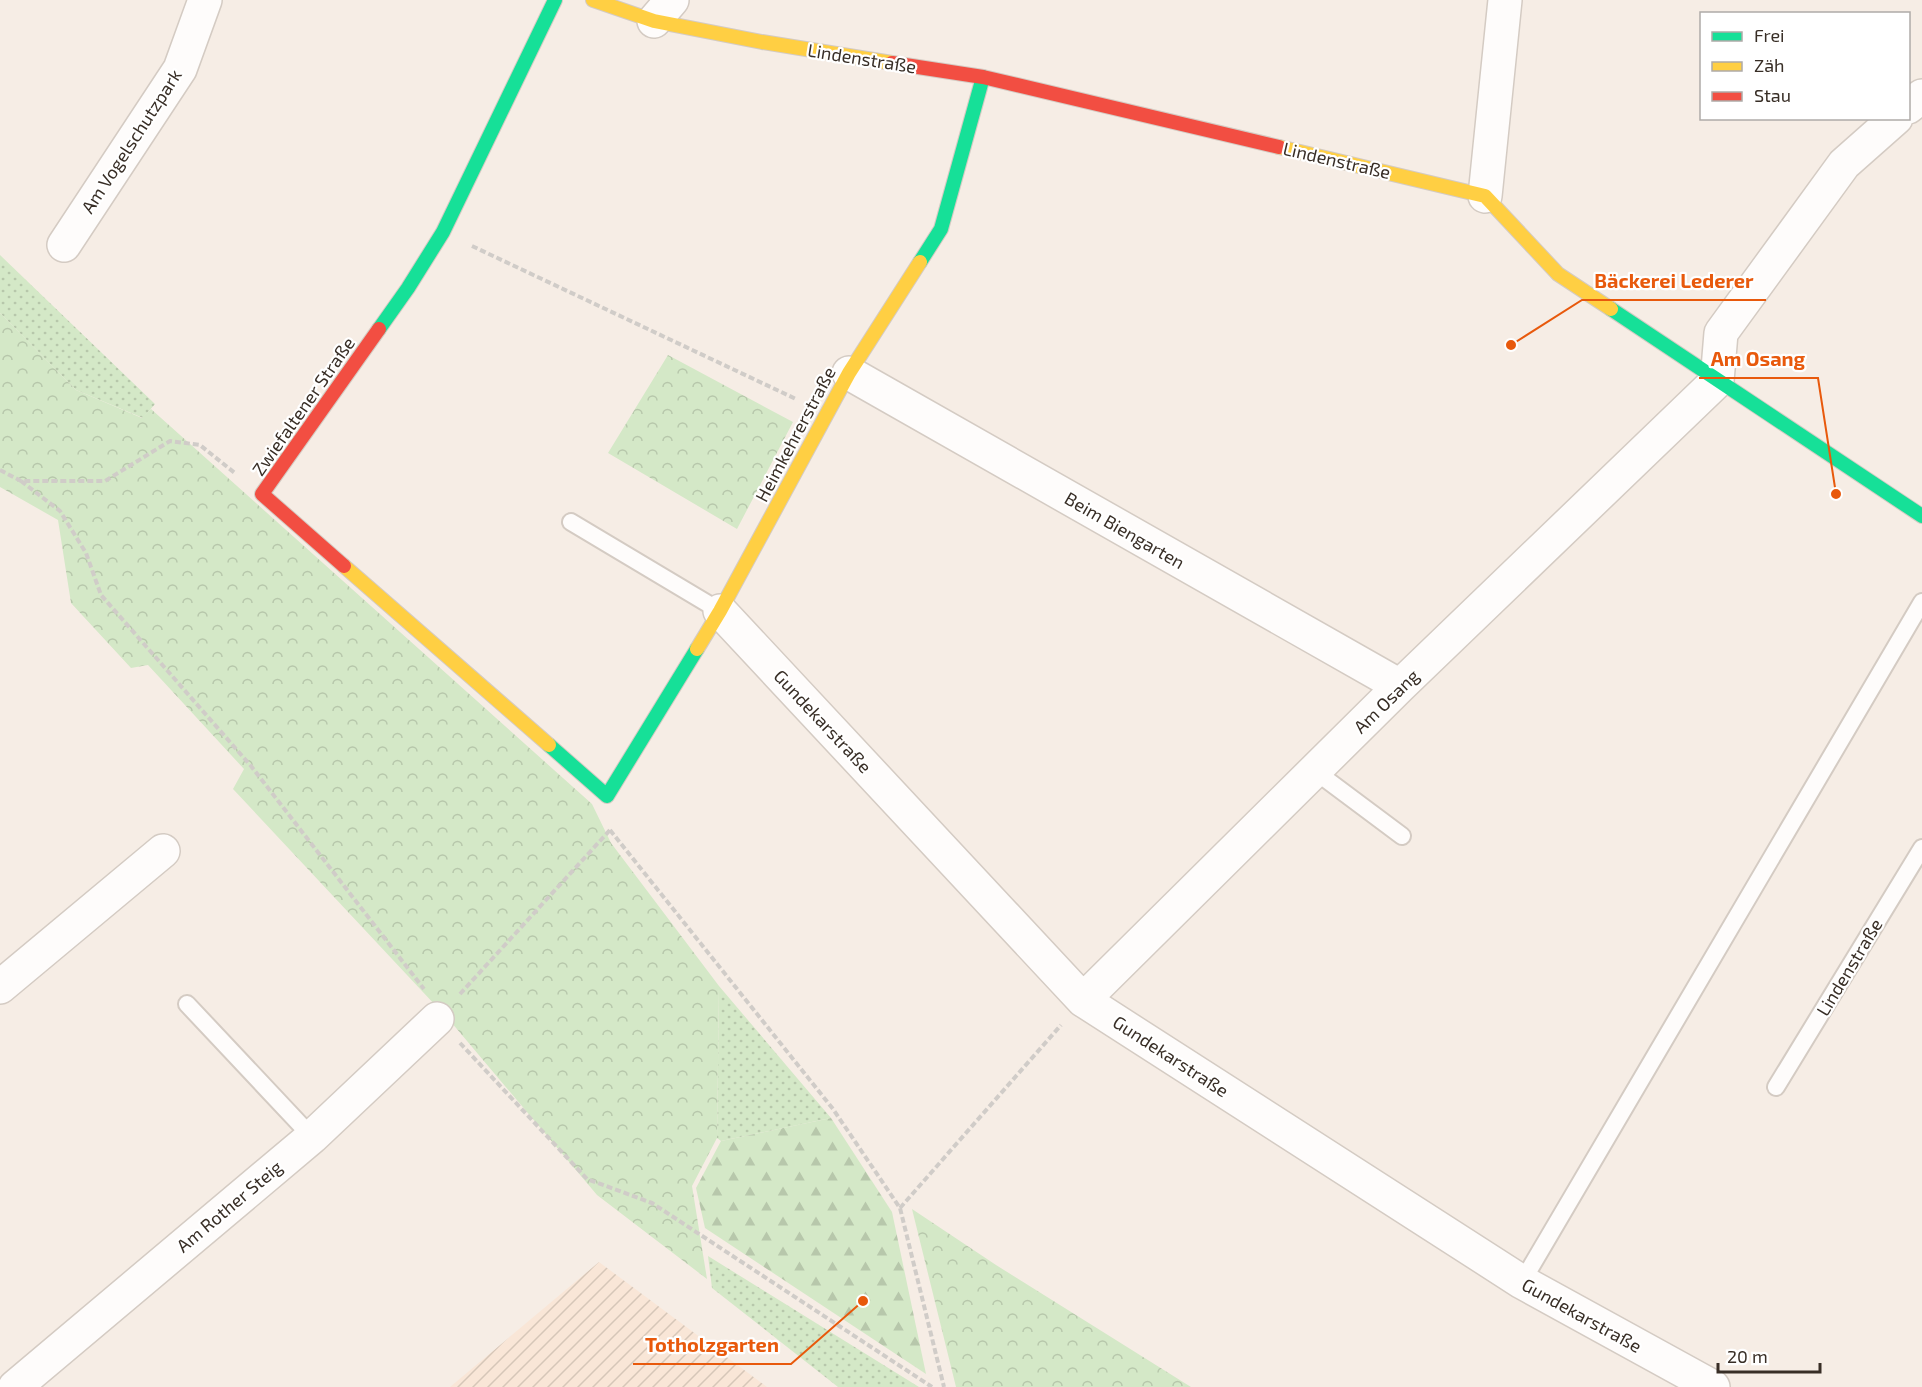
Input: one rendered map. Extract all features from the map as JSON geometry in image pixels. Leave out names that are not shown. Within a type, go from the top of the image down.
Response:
[{"type":"street","name":"Am Vogelschutzpark","points":[[64,245],[180,69],[205,0]]},
{"type":"street","name":"Zwiefaltener Straße","points":[[555,0],[443,231],[408,288],[262,494],[607,796]]},
{"type":"street","name":"Lindenstraße","points":[[593,0],[663,11],[762,42],[983,77],[1485,195]]},
{"type":"street","points":[[1505,0],[1485,195],[1558,274],[1922,516]]},
{"type":"street","name":"Heimkehrerstraße","points":[[607,796],[720,611],[849,373],[941,229],[983,77]]},
{"type":"street","points":[[1910,105],[1922,96]]},
{"type":"street","points":[[1717,381],[1721,333],[1844,164],[1894,120]]},
{"type":"street","name":"Beim Biengarten","points":[[849,373],[1400,686]]},
{"type":"street","name":"Am Osang","points":[[1083,1000],[1400,686],[1717,381]]},
{"type":"street","name":"Gundekarstraße","points":[[720,611],[1083,1000],[1522,1282],[1713,1387]]},
{"type":"street","points":[[0,987],[163,851]]},
{"type":"street","name":"Am Rother Steig","points":[[15,1387],[312,1137],[437,1019]]},
{"type":"lane","points":[[571,522],[720,611]]},
{"type":"lane","points":[[1522,1282],[1922,602]]},
{"type":"lane","points":[[1315,771],[1402,836]]},
{"type":"lane","name":"Lindenstraße","points":[[1776,1087],[1922,848]]},
{"type":"lane","points":[[187,1004],[312,1137]]},
{"type":"path","points":[[443,231],[827,414]]},
{"type":"path","points":[[21,481],[105,481],[170,441],[200,446],[262,494]]},
{"type":"path","points":[[0,470],[21,481],[60,511],[86,553],[101,595],[251,766],[434,1002],[437,1019],[587,1179],[652,1203],[932,1387]]},
{"type":"path","points":[[607,796],[610,830],[833,1109],[900,1208],[944,1387]]},
{"type":"path","points":[[437,1019],[610,830]]},
{"type":"path","points":[[900,1208],[1083,1000]]},
{"type":"shaded area","points":[[599,1262],[767,1387],[450,1387]]},
{"type":"green space","points":[[0,255],[155,404],[143,418],[76,390],[0,313]]},
{"type":"green space","points":[[0,313],[76,390],[142,418],[151,409],[592,804],[611,843],[719,986],[717,1138],[692,1186],[707,1279],[597,1195],[451,1022],[233,789],[244,769],[148,665],[131,668],[71,603],[58,520],[0,487]]},
{"type":"green space","points":[[668,355],[793,422],[737,529],[608,453]]},
{"type":"green space","points":[[719,986],[831,1118],[721,1141],[717,1138]]},
{"type":"green space","points":[[831,1118],[892,1212],[926,1374],[705,1228],[696,1188],[721,1141]]},
{"type":"green space","points":[[912,1209],[996,1265],[1191,1387],[956,1387]]},
{"type":"green space","points":[[708,1256],[919,1387],[838,1387],[712,1288]]},
{"type":"traffic: fast","points":[[379,329],[443,232],[555,0]]},
{"type":"traffic: fast","points":[[920,262],[941,229],[983,77]]},
{"type":"traffic: fast","points":[[1611,309],[1922,516]]},
{"type":"traffic: fast","points":[[549,745],[607,796],[697,649]]},
{"type":"traffic: slow","points":[[593,0],[654,21],[762,42],[892,63]]},
{"type":"traffic: slow","points":[[1279,147],[1485,196],[1558,274],[1611,309]]},
{"type":"traffic: slow","points":[[697,649],[720,611],[849,373],[920,262]]},
{"type":"traffic: slow","points":[[344,566],[549,745]]},
{"type":"traffic: jam","points":[[892,63],[983,77],[1279,147]]},
{"type":"traffic: jam","points":[[344,566],[262,494],[379,329]]},
{"type":"place","name":"Bäckerei Lederer","points":[[1511,345]]},
{"type":"place","name":"Am Osang","points":[[1836,494]]},
{"type":"place","name":"Totholzgarten","points":[[863,1301]]}]
